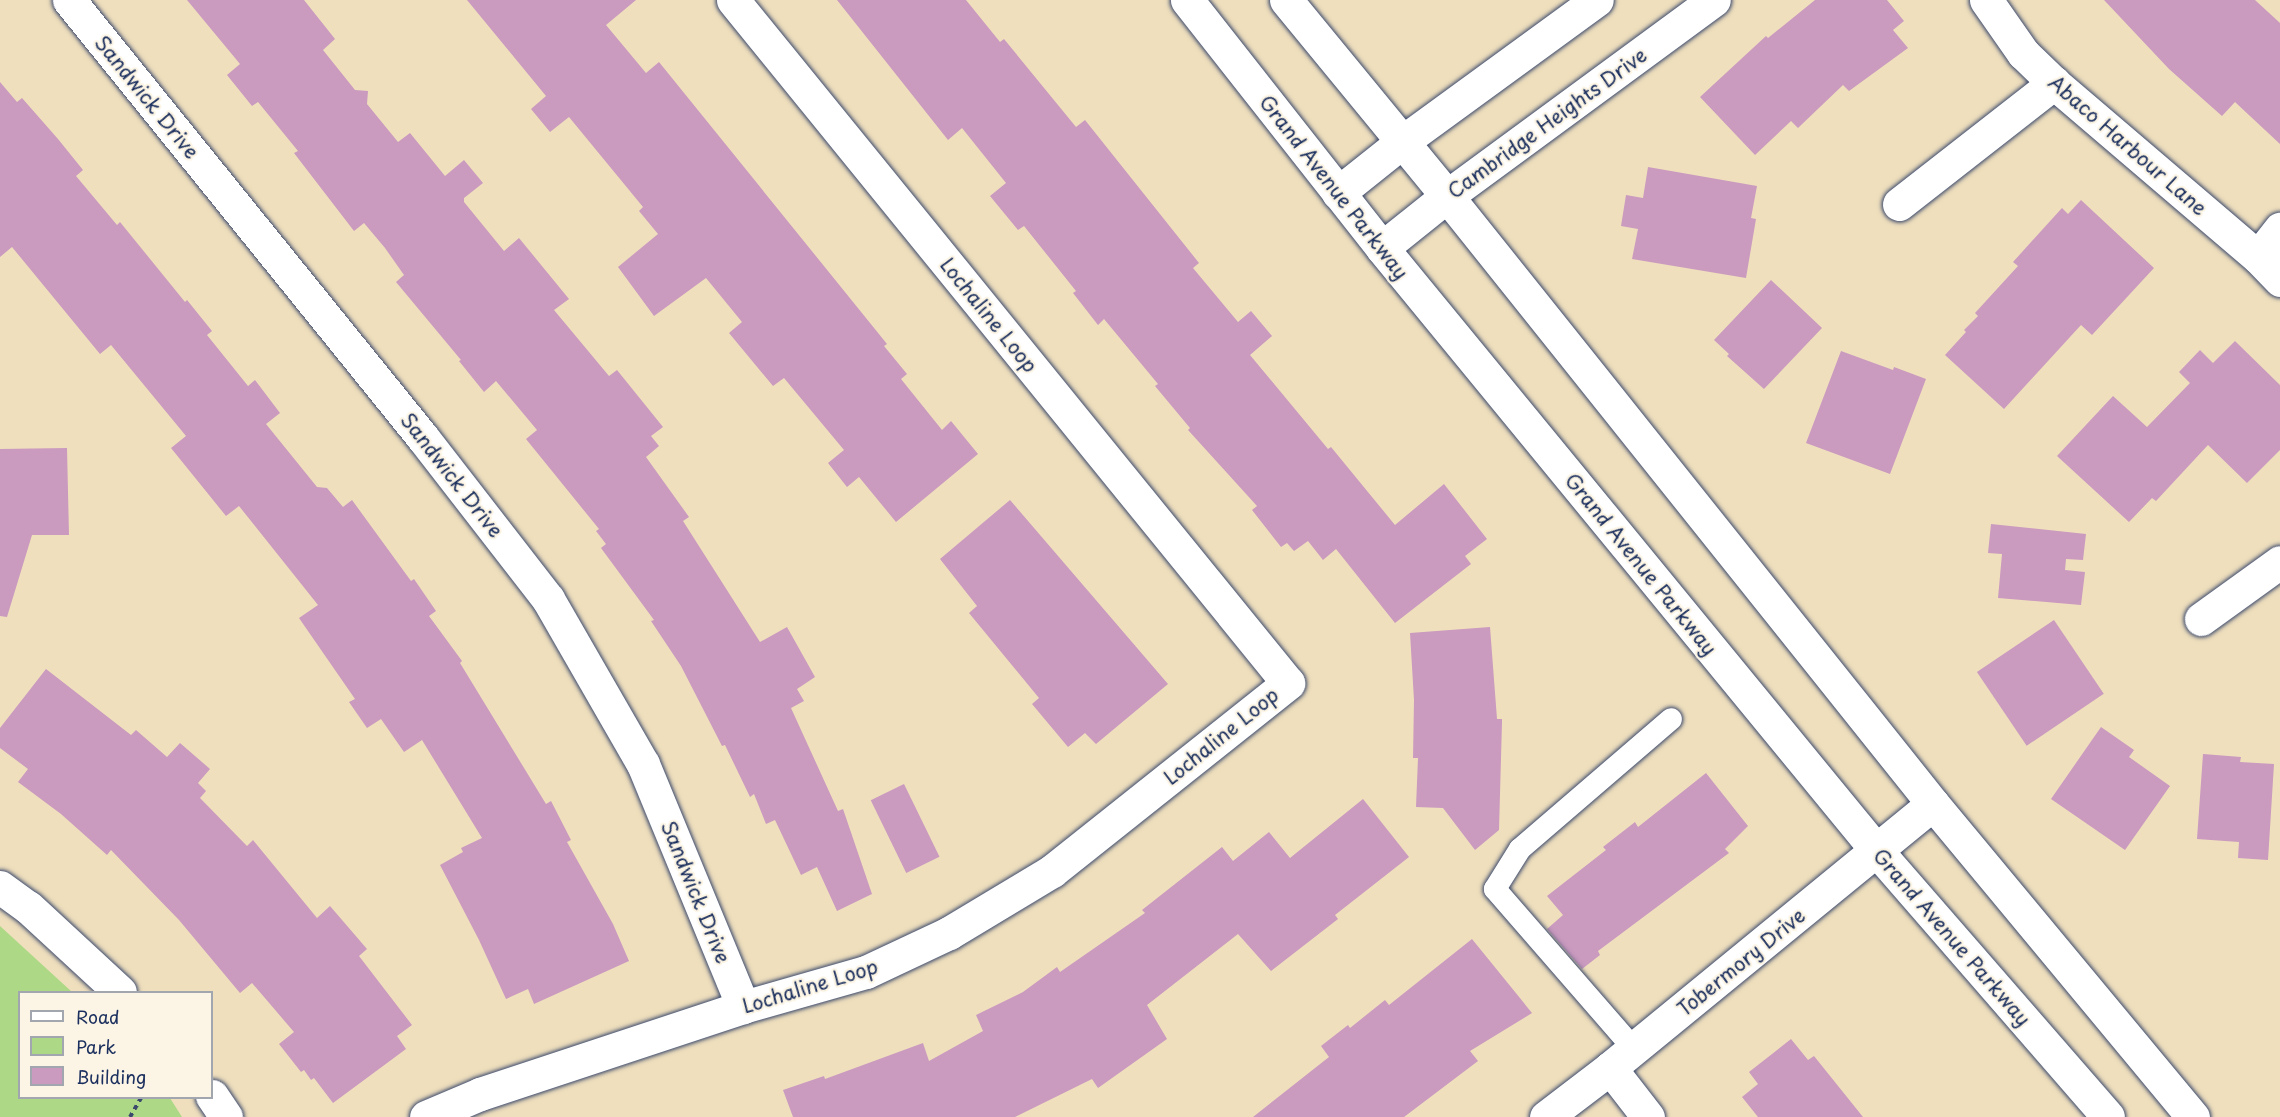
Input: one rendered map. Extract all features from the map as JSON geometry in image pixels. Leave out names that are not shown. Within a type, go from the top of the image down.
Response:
[{"type":"street","name":"Sandwick Drive","points":[[69,0],[423,438],[548,599],[643,764],[743,1007]]},
{"type":"street","name":"Lochaline Loop","points":[[426,1117],[480,1094],[743,1007],[866,972],[949,933],[1052,871],[1288,683],[733,0]]},
{"type":"street","name":"Grand Avenue Parkway","points":[[1187,0],[1382,248],[1877,851],[2108,1117]]},
{"type":"street","points":[[1286,0],[1447,196],[1933,804],[2193,1117]]},
{"type":"street","points":[[1338,193],[1402,142],[1598,0]]},
{"type":"street","name":"Cambridge Heights Drive","points":[[1382,248],[1447,196],[1714,0]]},
{"type":"street","name":"Abaco Harbour Lane","points":[[1986,0],[2023,53],[2054,83],[2258,257],[2280,280]]},
{"type":"street","points":[[1899,204],[2054,83]]},
{"type":"street","points":[[2258,257],[2280,229]]},
{"type":"street","points":[[2201,619],[2280,562]]},
{"type":"street","name":"Tobermory Drive","points":[[1546,1117],[1622,1059],[1933,804]]},
{"type":"street","points":[[0,887],[27,907],[118,991]]},
{"type":"street","points":[[1622,1059],[1648,1117]]},
{"type":"street","points":[[213,1097],[226,1117]]},
{"type":"lane","points":[[1622,1059],[1495,889],[1520,849],[1671,719]]},
{"type":"path","points":[[130,1117],[140,1099]]},
{"type":"green space","points":[[0,926],[71,991],[18,991],[18,1099],[171,1099],[182,1117],[0,1117]]},
{"type":"building","points":[[187,0],[304,0],[335,39],[323,50],[355,90],[368,91],[367,104],[398,142],[410,133],[445,176],[464,160],[483,183],[464,198],[464,202],[504,251],[519,238],[569,299],[554,310],[609,376],[617,370],[663,427],[651,436],[659,446],[646,457],[689,517],[683,521],[760,642],[787,627],[815,677],[797,689],[804,701],[791,708],[838,811],[843,809],[872,894],[837,911],[817,867],[801,875],[775,820],[766,824],[754,794],[750,797],[725,745],[722,746],[681,666],[651,621],[654,620],[601,548],[606,544],[596,531],[599,529],[526,439],[537,430],[496,381],[484,392],[459,361],[461,360],[396,282],[404,275],[385,248],[364,223],[354,231],[294,153],[298,151],[258,102],[252,106],[227,75],[240,64]]},
{"type":"building","points":[[467,0],[636,0],[606,25],[646,73],[659,62],[887,344],[884,346],[907,374],[901,379],[942,430],[951,421],[978,454],[896,522],[859,477],[847,487],[828,463],[844,450],[784,378],[773,386],[729,333],[742,322],[706,278],[654,316],[618,267],[658,234],[639,211],[643,207],[569,117],[550,132],[531,109],[546,96]]},
{"type":"building","points":[[837,0],[966,0],[1000,42],[1004,39],[1076,127],[1085,120],[1199,263],[1193,268],[1238,322],[1251,311],[1272,336],[1250,355],[1328,449],[1331,447],[1395,525],[1444,484],[1487,539],[1465,556],[1471,564],[1395,623],[1336,549],[1323,560],[1308,541],[1294,551],[1287,543],[1281,547],[1252,510],[1257,506],[1188,430],[1190,428],[1155,386],[1158,384],[1104,319],[1098,325],[1073,293],[1076,291],[1024,226],[1018,230],[990,196],[1006,183],[962,128],[948,140]]},
{"type":"building","points":[[1815,0],[1887,0],[1904,21],[1893,30],[1908,48],[1849,91],[1843,85],[1798,128],[1791,121],[1755,155],[1700,97],[1766,36],[1768,38]]},
{"type":"building","points":[[2104,0],[2255,0],[2280,23],[2280,144],[2235,102],[2222,116],[2169,69]]},
{"type":"building","points":[[0,82],[17,102],[22,98],[58,139],[83,170],[76,176],[117,225],[120,222],[185,302],[187,300],[212,331],[207,335],[248,386],[255,380],[280,413],[266,424],[317,487],[327,488],[343,507],[352,500],[411,581],[414,579],[436,611],[429,616],[462,661],[460,663],[546,804],[551,801],[571,840],[567,842],[613,924],[629,961],[534,1004],[528,989],[506,999],[479,940],[440,865],[463,852],[461,848],[482,838],[422,740],[404,752],[381,719],[367,728],[349,702],[355,699],[299,618],[318,605],[239,506],[226,516],[171,448],[186,436],[111,345],[100,354],[12,247],[0,257]]},
{"type":"building","points":[[1648,167],[1757,186],[1751,218],[1756,219],[1746,278],[1632,259],[1638,229],[1621,226],[1626,195],[1643,198]]},
{"type":"building","points":[[2081,200],[2154,268],[2092,335],[2081,325],[2004,409],[1945,355],[1978,316],[1975,313],[2018,266],[2013,262],[2062,208],[2068,214]]},
{"type":"building","points":[[1771,280],[1822,328],[1764,389],[1727,356],[1729,354],[1714,340]]},
{"type":"building","points":[[2235,341],[2280,385],[2280,450],[2247,483],[2208,445],[2156,501],[2152,498],[2129,522],[2057,456],[2113,396],[2147,427],[2190,383],[2179,372],[2200,350],[2213,363]]},
{"type":"building","points":[[1841,351],[1926,379],[1890,474],[1806,443]]},
{"type":"building","points":[[67,448],[69,535],[32,535],[7,617],[0,616],[0,449]]},
{"type":"building","points":[[1010,500],[1168,684],[1096,744],[1085,733],[1068,747],[1032,704],[1039,698],[969,613],[977,606],[940,559]]},
{"type":"building","points":[[1991,524],[2086,534],[2083,560],[2066,559],[2065,570],[2085,572],[2081,605],[1998,598],[2002,554],[1988,553]]},
{"type":"building","points":[[2054,620],[2104,694],[2027,746],[1977,672]]},
{"type":"building","points":[[1490,627],[1497,719],[1502,719],[1499,830],[1475,850],[1443,808],[1416,807],[1418,758],[1413,758],[1414,700],[1410,633]]},
{"type":"building","points":[[46,669],[131,735],[136,730],[167,757],[180,743],[210,769],[198,783],[206,791],[200,798],[247,846],[253,840],[317,918],[330,906],[367,949],[359,956],[412,1025],[397,1036],[406,1049],[333,1103],[314,1078],[311,1080],[304,1070],[301,1072],[279,1044],[294,1032],[252,983],[240,993],[179,920],[111,850],[107,855],[61,814],[18,782],[28,769],[0,748],[0,728]]},
{"type":"building","points":[[2101,727],[2134,750],[2129,757],[2170,786],[2125,850],[2051,799]]},
{"type":"building","points":[[2203,754],[2241,757],[2240,762],[2274,764],[2268,860],[2238,858],[2239,842],[2197,839]]},
{"type":"building","points":[[1706,773],[1748,826],[1725,849],[1729,853],[1598,951],[1600,955],[1582,969],[1547,929],[1563,915],[1547,896],[1606,850],[1603,847],[1635,822],[1638,827]]},
{"type":"building","points":[[904,784],[940,857],[906,873],[871,800]]},
{"type":"building","points":[[1363,799],[1409,857],[1335,915],[1338,919],[1271,971],[1238,934],[1147,1005],[1167,1039],[1098,1088],[1092,1079],[1015,1117],[793,1117],[783,1090],[824,1076],[825,1079],[923,1043],[929,1061],[983,1031],[976,1015],[1023,992],[1057,967],[1060,972],[1145,913],[1142,910],[1222,847],[1233,861],[1269,832],[1290,858]]},
{"type":"building","points":[[1472,939],[1532,1013],[1470,1051],[1478,1061],[1404,1117],[1253,1117],[1329,1057],[1321,1046],[1348,1025],[1350,1028],[1385,1000],[1389,1005]]},
{"type":"building","points":[[1791,1039],[1808,1060],[1814,1056],[1863,1117],[1758,1117],[1742,1097],[1758,1084],[1749,1072]]}]
